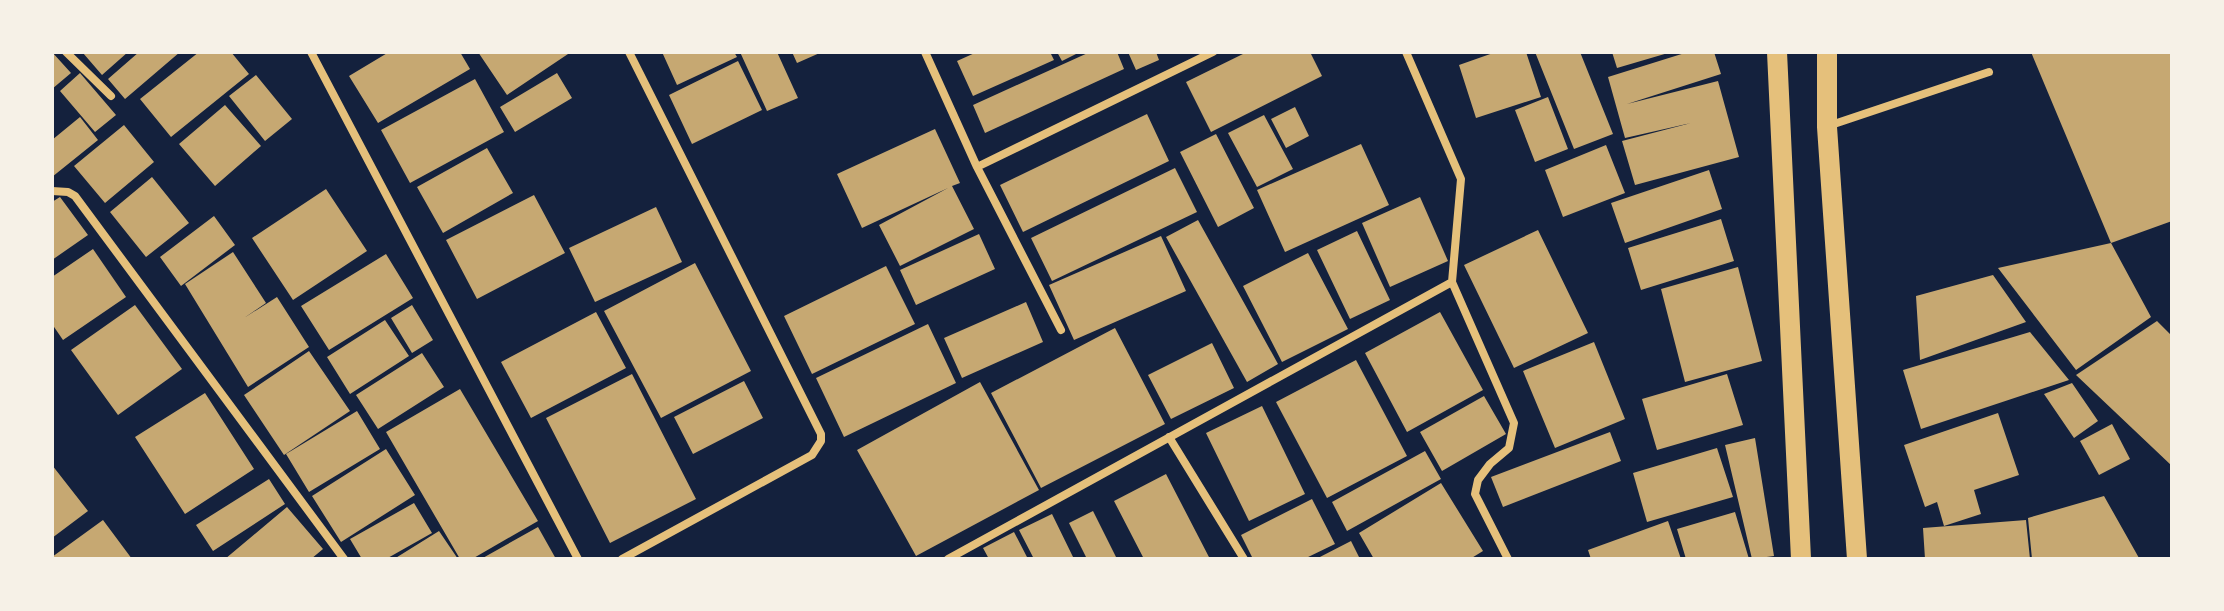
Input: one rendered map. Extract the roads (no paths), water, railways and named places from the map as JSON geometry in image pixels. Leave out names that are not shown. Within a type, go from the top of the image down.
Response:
[{"type":"main road","points":[[1777,52],[1801,559]]},
{"type":"main road","points":[[1827,52],[1827,127],[1857,559]]},
{"type":"street","points":[[66,52],[111,96]]},
{"type":"street","points":[[311,52],[578,559]]},
{"type":"street","points":[[622,559],[812,455],[821,441],[821,434],[629,52]]},
{"type":"street","points":[[925,52],[977,167],[1061,330]]},
{"type":"street","points":[[977,167],[1213,52]]},
{"type":"street","points":[[1406,52],[1461,179],[1452,282],[1514,423],[1509,448],[1490,464],[1478,480],[1475,494],[1508,559]]},
{"type":"street","points":[[1827,127],[1989,72]]},
{"type":"street","points":[[52,191],[68,192],[75,196],[344,559]]},
{"type":"street","points":[[948,559],[1452,282]]},
{"type":"street","points":[[1169,437],[1244,559]]}]
